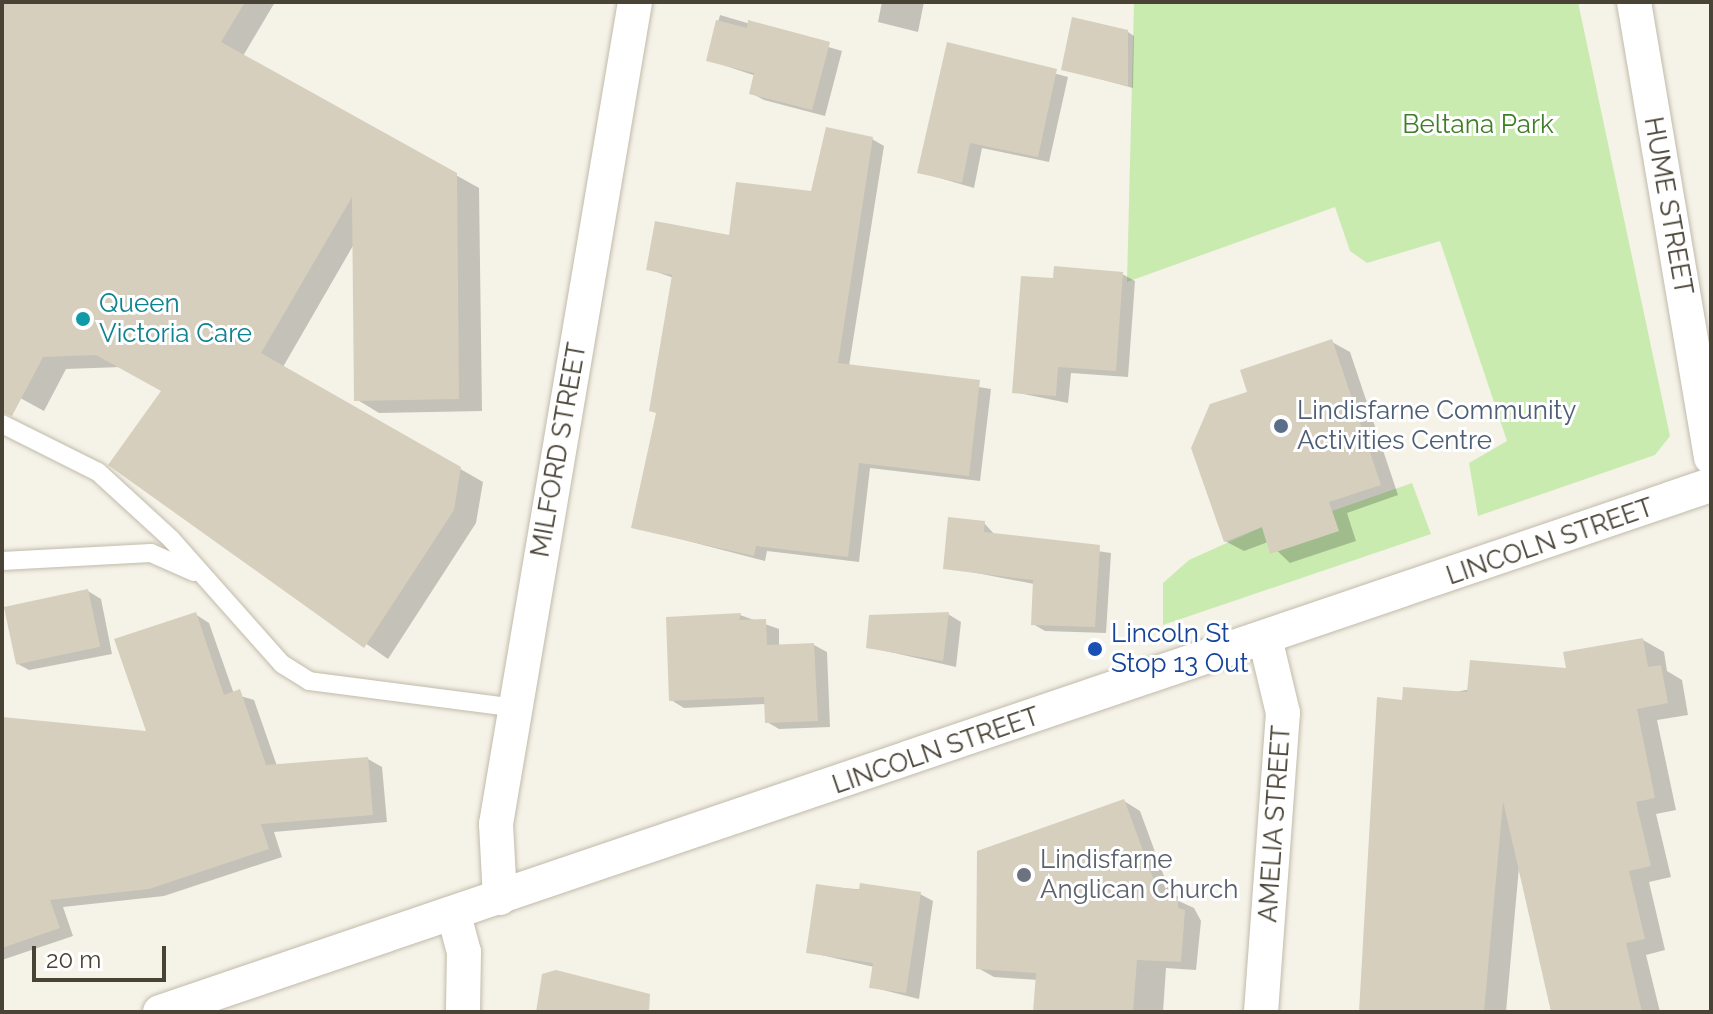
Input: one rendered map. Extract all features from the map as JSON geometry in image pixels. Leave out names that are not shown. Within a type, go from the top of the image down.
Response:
[{"type":"street","name":"MILFORD STREET","points":[[500,898],[496,824],[635,2]]},
{"type":"street","name":"HUME STREET","points":[[1634,2],[1711,458]]},
{"type":"street","name":"LINCOLN STREET","points":[[160,1012],[454,915],[1711,485]]},
{"type":"street","name":"AMELIA STREET","points":[[1261,1012],[1283,713],[1265,638]]},
{"type":"street","points":[[454,915],[464,952],[463,1012]]},
{"type":"lane","points":[[2,424],[98,472],[171,539],[197,573],[282,664],[309,681],[516,708]]},
{"type":"lane","points":[[2,561],[151,553],[197,573]]},
{"type":"green space","name":"Beltana Park","points":[[1134,2],[1578,2],[1670,436],[1655,455],[1478,516],[1469,463],[1507,441],[1440,241],[1367,263],[1350,251],[1335,207],[1127,282]]},
{"type":"green space","points":[[1412,483],[1431,534],[1163,625],[1163,583],[1189,560],[1262,527],[1270,553],[1338,531],[1332,511]]},
{"type":"building","name":"Queen Victoria Care","points":[[2,2],[245,2],[221,42],[457,173],[459,399],[354,401],[352,197],[261,353],[461,467],[454,510],[364,648],[108,465],[161,391],[96,355],[43,357],[12,416],[2,412]]},
{"type":"building","points":[[1072,17],[1128,30],[1128,86],[1061,70]]},
{"type":"building","points":[[716,20],[747,28],[748,20],[830,42],[812,110],[749,94],[754,73],[706,61]]},
{"type":"building","points":[[947,42],[1057,69],[1038,157],[970,143],[962,183],[917,173]]},
{"type":"building","points":[[826,127],[873,137],[838,363],[980,380],[969,476],[859,463],[848,557],[756,546],[754,556],[631,528],[656,413],[649,411],[672,275],[646,270],[655,221],[729,235],[736,182],[811,191]]},
{"type":"building","points":[[1054,266],[1123,272],[1116,371],[1058,367],[1056,396],[1012,393],[1021,276],[1053,278]]},
{"type":"building","name":"Lindisfarne Community Activities Centre","points":[[1332,339],[1381,485],[1329,502],[1339,531],[1270,554],[1262,527],[1224,542],[1191,448],[1210,404],[1247,392],[1240,370]]},
{"type":"building","points":[[948,517],[985,521],[984,532],[1100,545],[1095,627],[1031,625],[1033,580],[943,569]]},
{"type":"building","points":[[88,589],[100,647],[16,665],[4,607]]},
{"type":"building","points":[[196,612],[224,695],[240,689],[266,765],[368,757],[373,815],[261,824],[269,849],[149,889],[50,900],[60,928],[2,948],[2,717],[146,731],[114,639]]},
{"type":"building","points":[[949,612],[943,661],[866,648],[869,615]]},
{"type":"building","points":[[741,613],[739,620],[766,619],[767,645],[814,643],[818,721],[765,723],[764,697],[669,701],[666,617]]},
{"type":"building","points":[[1643,638],[1648,667],[1661,665],[1668,703],[1637,709],[1655,798],[1636,802],[1651,866],[1629,871],[1645,939],[1626,943],[1642,1012],[1551,1012],[1503,801],[1484,1012],[1359,1012],[1377,697],[1402,700],[1403,687],[1467,692],[1470,660],[1566,668],[1563,652]]},
{"type":"building","name":"Lindisfarne Anglican Church","points":[[1124,799],[1159,894],[1178,896],[1178,908],[1185,910],[1181,962],[1137,960],[1133,1012],[1033,1012],[1036,973],[976,969],[977,851]]},
{"type":"building","points":[[860,883],[921,892],[906,993],[869,988],[873,963],[806,953],[816,884],[859,890]]},
{"type":"building","points":[[556,970],[650,994],[649,1012],[536,1012],[542,974]]},
{"type":"place","name":"Queen Victoria Care","points":[[83,319]]},
{"type":"place","name":"Lindisfarne Community Activities Centre","points":[[1281,426]]},
{"type":"place","name":"Lincoln St Stop 13 Out","points":[[1095,649]]},
{"type":"place","name":"Lindisfarne Anglican Church","points":[[1024,875]]}]
